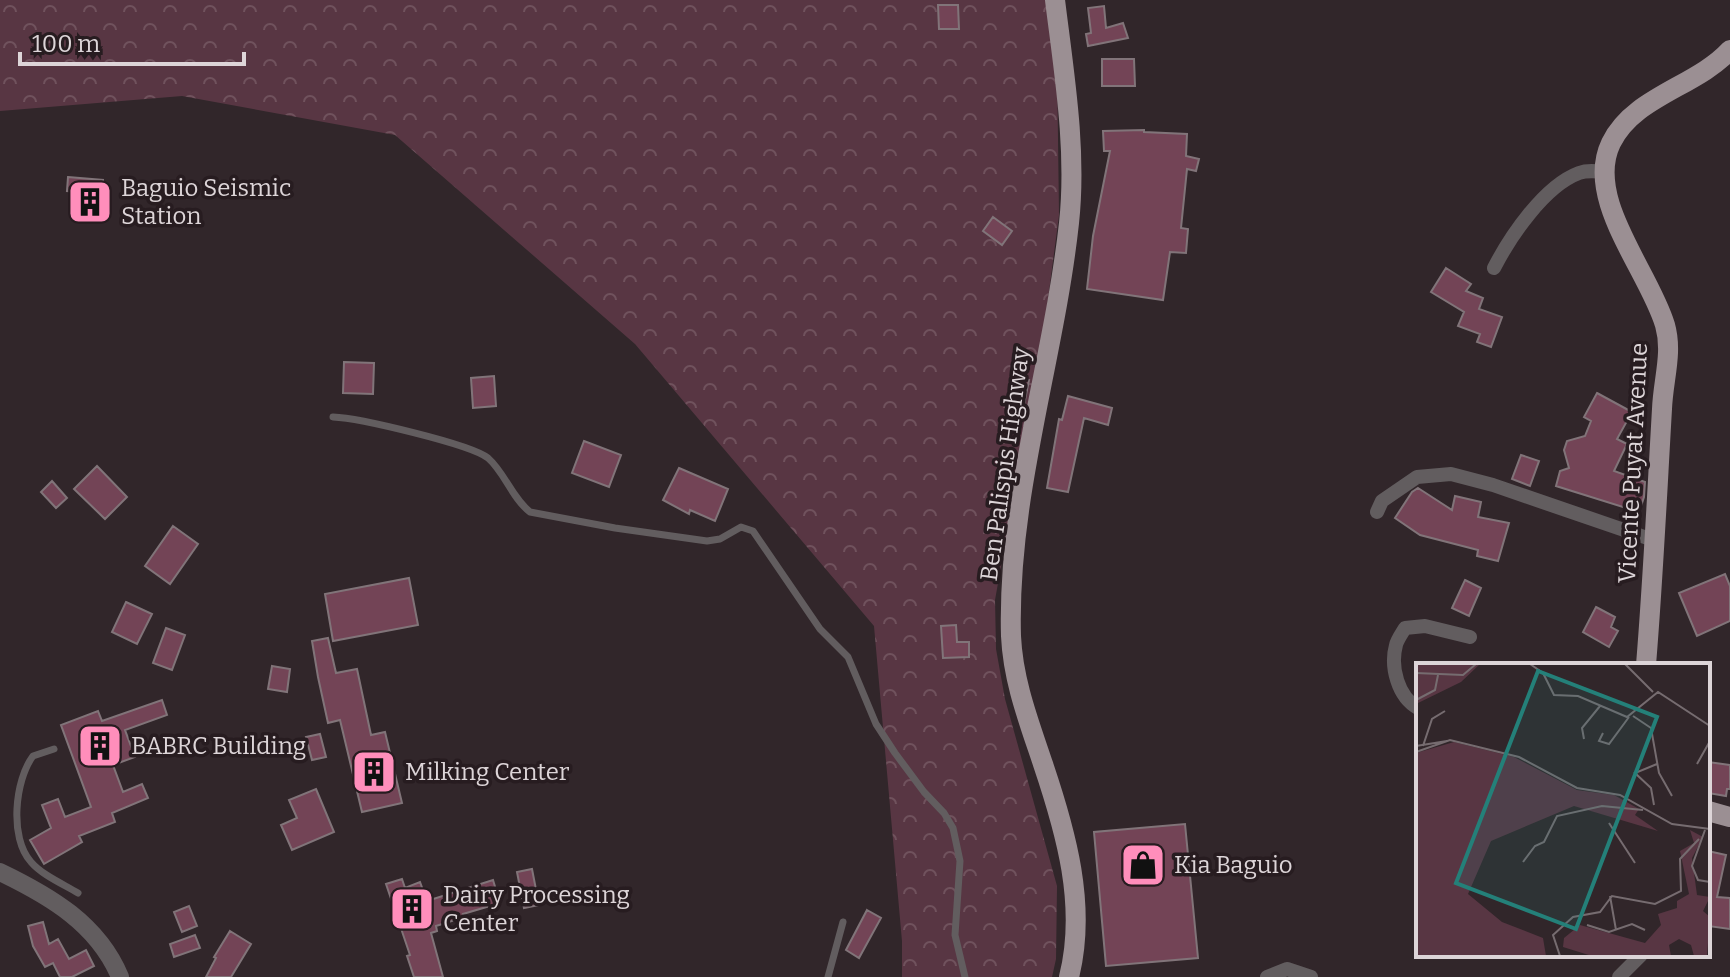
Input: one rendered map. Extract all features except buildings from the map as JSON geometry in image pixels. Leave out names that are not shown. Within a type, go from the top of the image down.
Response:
[{"type":"main road","name":"Ben Palispis Highway","points":[[1055,0],[1070,153],[1070,221],[1022,489],[1011,601],[1015,673],[1066,838],[1072,868],[1075,925],[1069,977]]},
{"type":"main road","name":"Vicente Puyat Avenue","points":[[1646,663],[1656,541],[1662,394],[1669,354],[1665,327],[1645,277],[1614,216],[1605,172],[1611,143],[1624,124],[1641,109],[1707,71],[1730,50]]},
{"type":"main road","points":[[1710,812],[1730,817]]},
{"type":"street","points":[[1494,268],[1516,231],[1535,208],[1566,180],[1587,171],[1605,172]]},
{"type":"street","points":[[1377,512],[1382,501],[1417,477],[1451,474],[1493,485],[1656,541]]},
{"type":"street","points":[[1416,707],[1409,703],[1401,691],[1395,670],[1396,645],[1405,628],[1425,626],[1470,637]]},
{"type":"street","points":[[0,872],[79,919],[105,948],[120,977]]},
{"type":"street","points":[[1619,977],[1639,957]]},
{"type":"street","points":[[1267,977],[1287,969],[1311,977]]},
{"type":"lane","points":[[333,417],[407,432],[482,455],[493,464],[530,512],[707,541],[720,539],[741,527],[753,531],[820,629],[848,657],[876,724],[953,828],[960,861],[955,935],[965,977]]},
{"type":"lane","points":[[54,749],[33,756],[23,772],[18,794],[19,837],[32,864],[78,893]]},
{"type":"lane","points":[[828,977],[843,922]]},
{"type":"green space","points":[[0,0],[1051,0],[1057,64],[1059,215],[1047,307],[995,600],[996,649],[1005,699],[1057,886],[1056,959],[1052,977],[902,977],[902,941],[874,626],[635,344],[395,135],[182,96],[0,111]]},
{"type":"place","name":"Baguio Seismic Station","points":[[90,202]]},
{"type":"place","name":"BABRC Building","points":[[100,746]]},
{"type":"place","name":"Milking Center","points":[[374,772]]},
{"type":"place","name":"Kia Baguio","points":[[1143,865]]},
{"type":"place","name":"Dairy Processing Center","points":[[412,909]]}]
